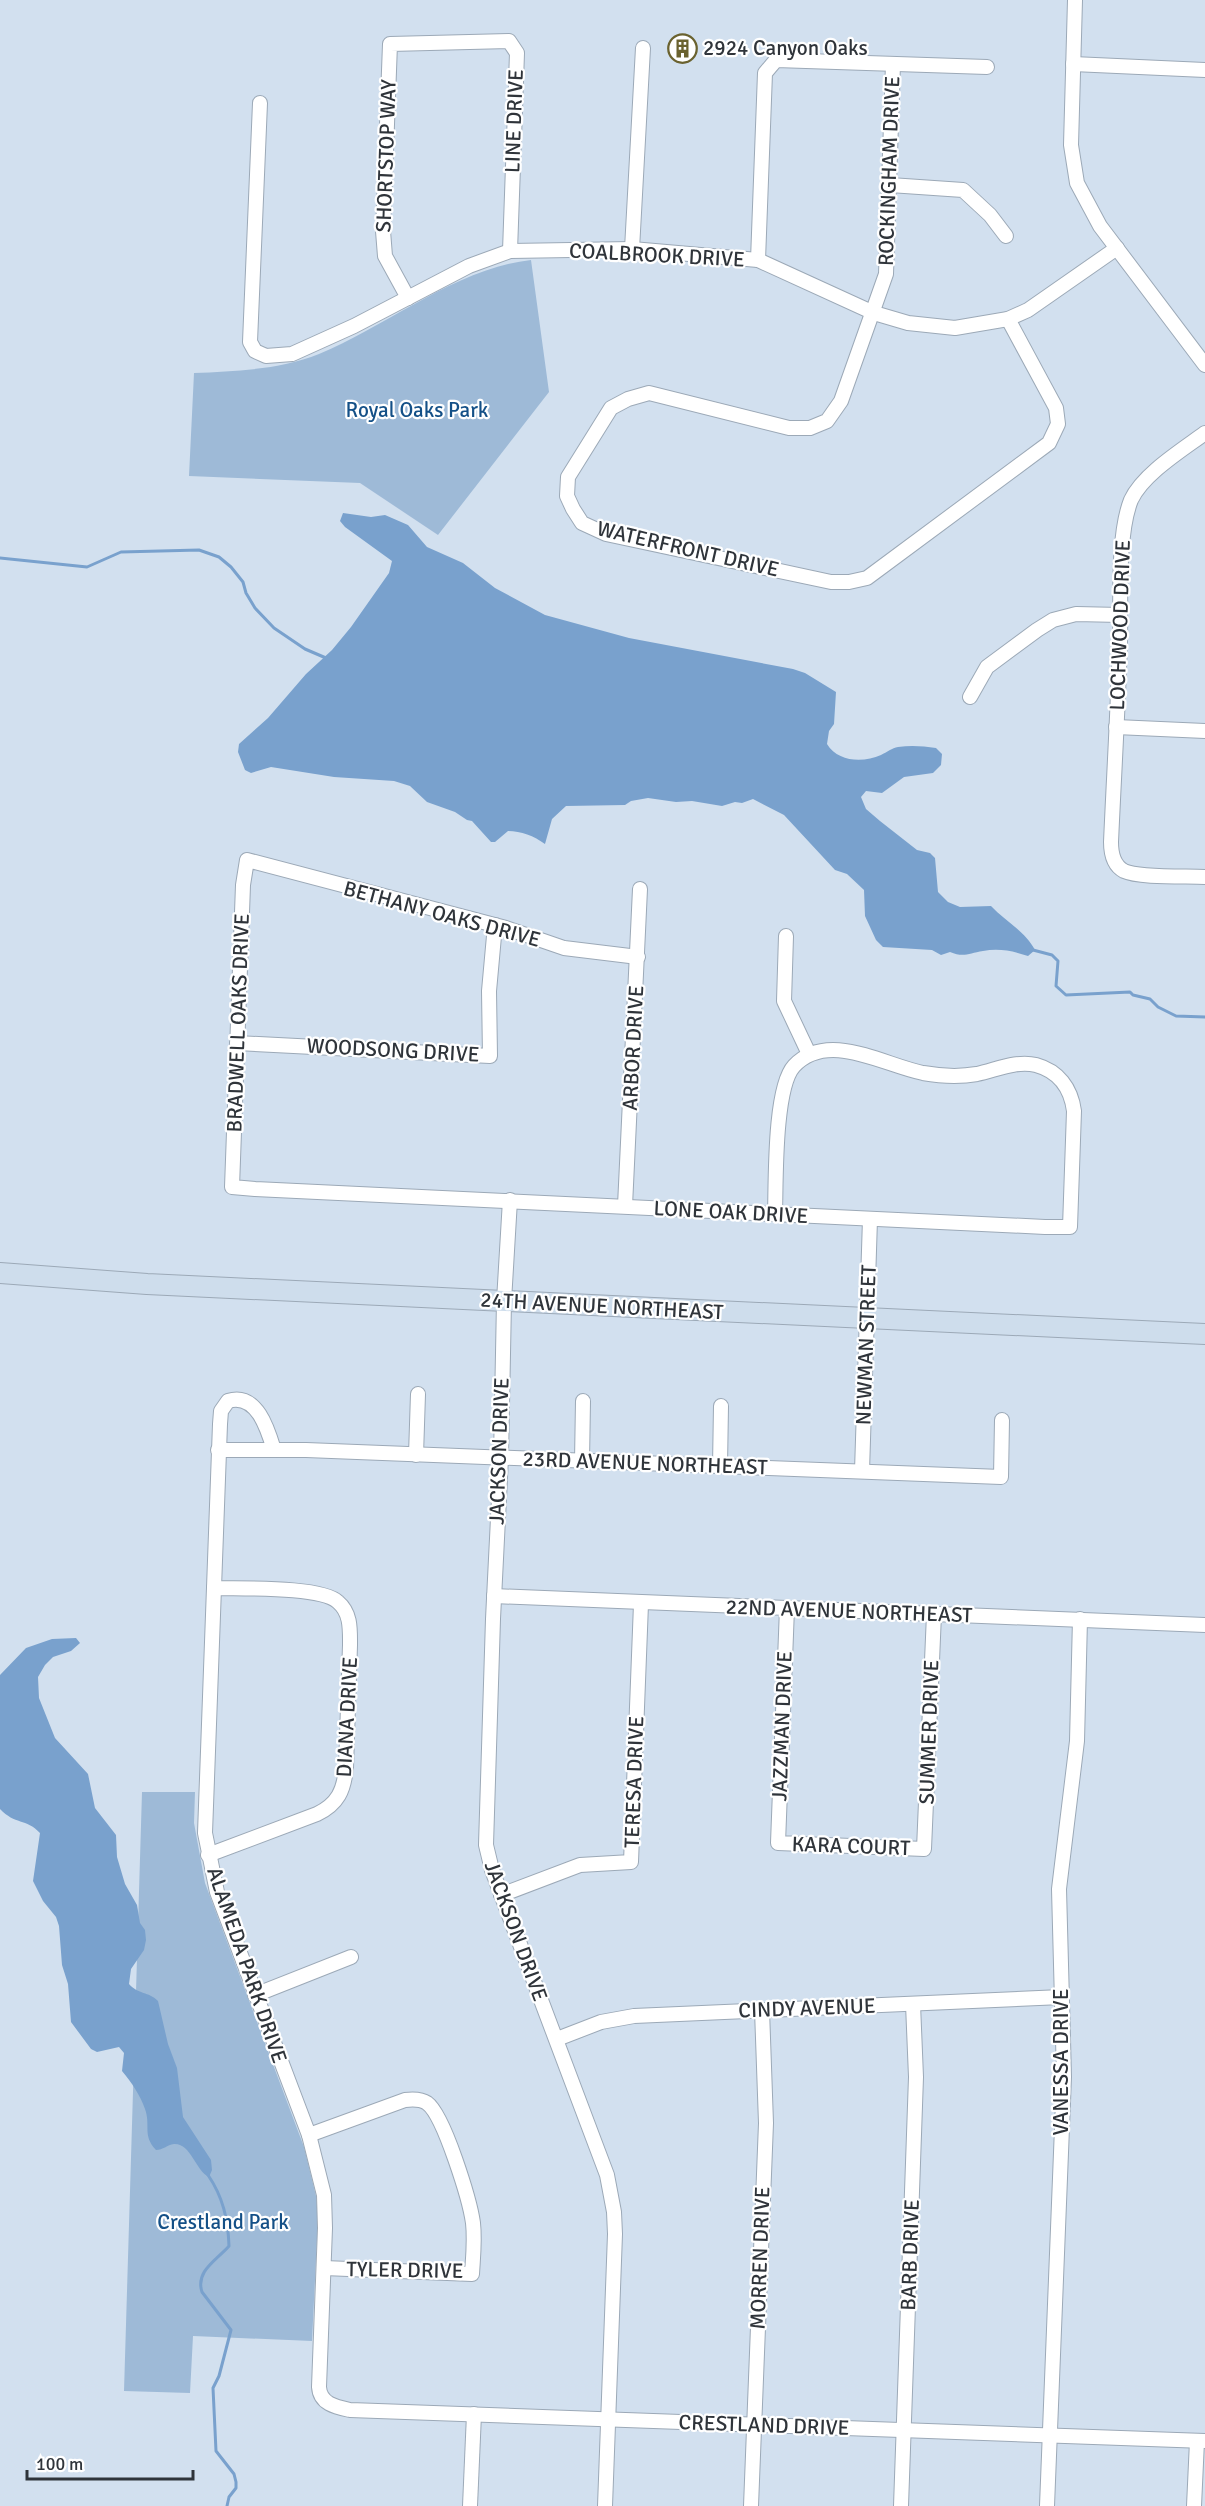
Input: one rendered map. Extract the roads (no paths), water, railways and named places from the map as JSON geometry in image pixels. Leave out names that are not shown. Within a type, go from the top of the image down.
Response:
[{"type":"street","points":[[1075,0],[1071,145],[1074,172],[1082,195],[1117,248],[1205,365]]},
{"type":"street","name":"LINE DRIVE","points":[[390,44],[509,41],[517,53],[510,251]]},
{"type":"street","name":"SHORTSTOP WAY","points":[[390,44],[383,231],[385,256],[408,298]]},
{"type":"street","points":[[632,249],[643,48]]},
{"type":"street","points":[[758,260],[765,73],[776,60],[987,67]]},
{"type":"street","name":"ROCKINGHAM DRIVE","points":[[874,313],[886,274],[893,64]]},
{"type":"street","points":[[1072,64],[1205,70]]},
{"type":"street","name":"COALBROOK DRIVE","points":[[260,103],[250,342],[255,351],[266,356],[292,354],[354,327],[469,266],[510,251],[632,249],[758,260],[874,313],[908,322],[955,328],[1008,319],[1028,310],[1117,248]]},
{"type":"street","points":[[890,185],[963,190],[990,215],[1006,236]]},
{"type":"street","name":"WATERFRONT DRIVE","points":[[874,313],[842,401],[827,421],[810,428],[789,428],[649,393],[628,399],[611,408],[568,477],[567,496],[582,523],[606,534],[831,582],[849,582],[867,578],[1049,443],[1058,424],[1056,408],[1008,319]]},
{"type":"street","name":"LOCHWOOD DRIVE","points":[[1205,433],[1155,472],[1132,499],[1124,528],[1111,851],[1120,867],[1131,873],[1205,877]]},
{"type":"street","points":[[970,697],[987,667],[1053,620],[1076,614],[1120,615]]},
{"type":"street","points":[[1116,726],[1205,731]]},
{"type":"street","name":"BETHANY OAKS DRIVE","points":[[248,860],[495,925],[564,948],[638,957]]},
{"type":"street","name":"BRADWELL OAKS DRIVE","points":[[232,1187],[243,885],[248,860]]},
{"type":"street","name":"ARBOR DRIVE","points":[[625,1206],[640,889]]},
{"type":"street","name":"WOODSONG DRIVE","points":[[237,1043],[490,1056],[489,991],[495,925]]},
{"type":"street","points":[[775,1214],[781,1096],[787,1077],[808,1054],[784,1001],[786,936]]},
{"type":"street","name":"LONE OAK DRIVE","points":[[232,1187],[1070,1227],[1074,1111],[1070,1094],[1055,1074],[1027,1064],[978,1074],[951,1076],[924,1073],[843,1050],[823,1050],[808,1054]]},
{"type":"street","name":"JACKSON DRIVE","points":[[510,1200],[504,1301],[501,1458],[486,1831],[489,1857],[501,1895],[607,2175],[614,2212],[605,2506]]},
{"type":"street","name":"NEWMAN STREET","points":[[862,1471],[870,1219]]},
{"type":"street","name":"24TH AVENUE NORTHEAST","points":[[0,1273],[147,1284],[1205,1334]]},
{"type":"street","points":[[416,1455],[418,1394]]},
{"type":"street","name":"ALAMEDA PARK DRIVE","points":[[274,1450],[266,1424],[259,1413],[245,1402],[228,1401],[221,1411],[218,1449],[205,1817],[208,1855],[217,1892],[309,2135],[324,2195],[324,2268],[319,2387],[325,2401]]},
{"type":"street","points":[[582,1461],[583,1401]]},
{"type":"street","points":[[720,1466],[721,1406]]},
{"type":"street","name":"23RD AVENUE NORTHEAST","points":[[218,1449],[1000,1477],[1002,1420]]},
{"type":"street","name":"DIANA DRIVE","points":[[208,1855],[317,1814],[326,1810],[339,1798],[345,1782],[350,1645],[348,1618],[339,1602],[322,1593],[214,1588]]},
{"type":"street","name":"22ND AVENUE NORTHEAST","points":[[494,1596],[641,1604],[1205,1625]]},
{"type":"street","name":"TERESA DRIVE","points":[[501,1895],[580,1865],[631,1862],[641,1604]]},
{"type":"street","name":"JAZZMAN DRIVE","points":[[778,1843],[787,1608]]},
{"type":"street","name":"SUMMER DRIVE","points":[[924,1849],[934,1614]]},
{"type":"street","name":"VANESSA DRIVE","points":[[1047,2506],[1064,2077],[1059,1889],[1077,1741],[1080,1619]]},
{"type":"street","name":"KARA COURT","points":[[778,1843],[924,1849]]},
{"type":"street","points":[[255,1995],[351,1957]]},
{"type":"street","name":"CINDY AVENUE","points":[[557,2039],[616,2018],[1062,1997]]},
{"type":"street","name":"BARB DRIVE","points":[[901,2506],[916,2077],[913,2004]]},
{"type":"street","name":"MORREN DRIVE","points":[[751,2506],[766,2123],[762,2010]]},
{"type":"street","name":"TYLER DRIVE","points":[[309,2135],[413,2099],[426,2102],[432,2108],[466,2191],[473,2224],[472,2274],[324,2268]]},
{"type":"street","name":"CRESTLAND DRIVE","points":[[325,2401],[332,2406],[350,2410],[1201,2441]]},
{"type":"street","points":[[470,2506],[474,2414]]},
{"type":"street","points":[[1194,2506],[1201,2441]]},
{"type":"waterway","points":[[0,558],[87,567],[121,552],[199,550],[219,557],[231,567],[243,582],[246,593],[255,608],[274,628],[305,649],[326,658]]},
{"type":"waterway","points":[[1033,950],[1052,955],[1058,961],[1056,986],[1066,995],[1130,992],[1133,995],[1150,999],[1158,1007],[1176,1016],[1205,1017]]},
{"type":"waterway","points":[[208,2175],[224,2209],[229,2246],[208,2266],[201,2285],[202,2292],[231,2330],[219,2376],[213,2388],[216,2451],[234,2474],[236,2482],[236,2488],[229,2497],[227,2506]]},
{"type":"place","name":"2924 Canyon Oaks","points":[[682,48]]},
{"type":"park label","name":"Royal Oaks Park","points":[[417,410]]},
{"type":"park label","name":"Crestland Park","points":[[223,2222]]}]
